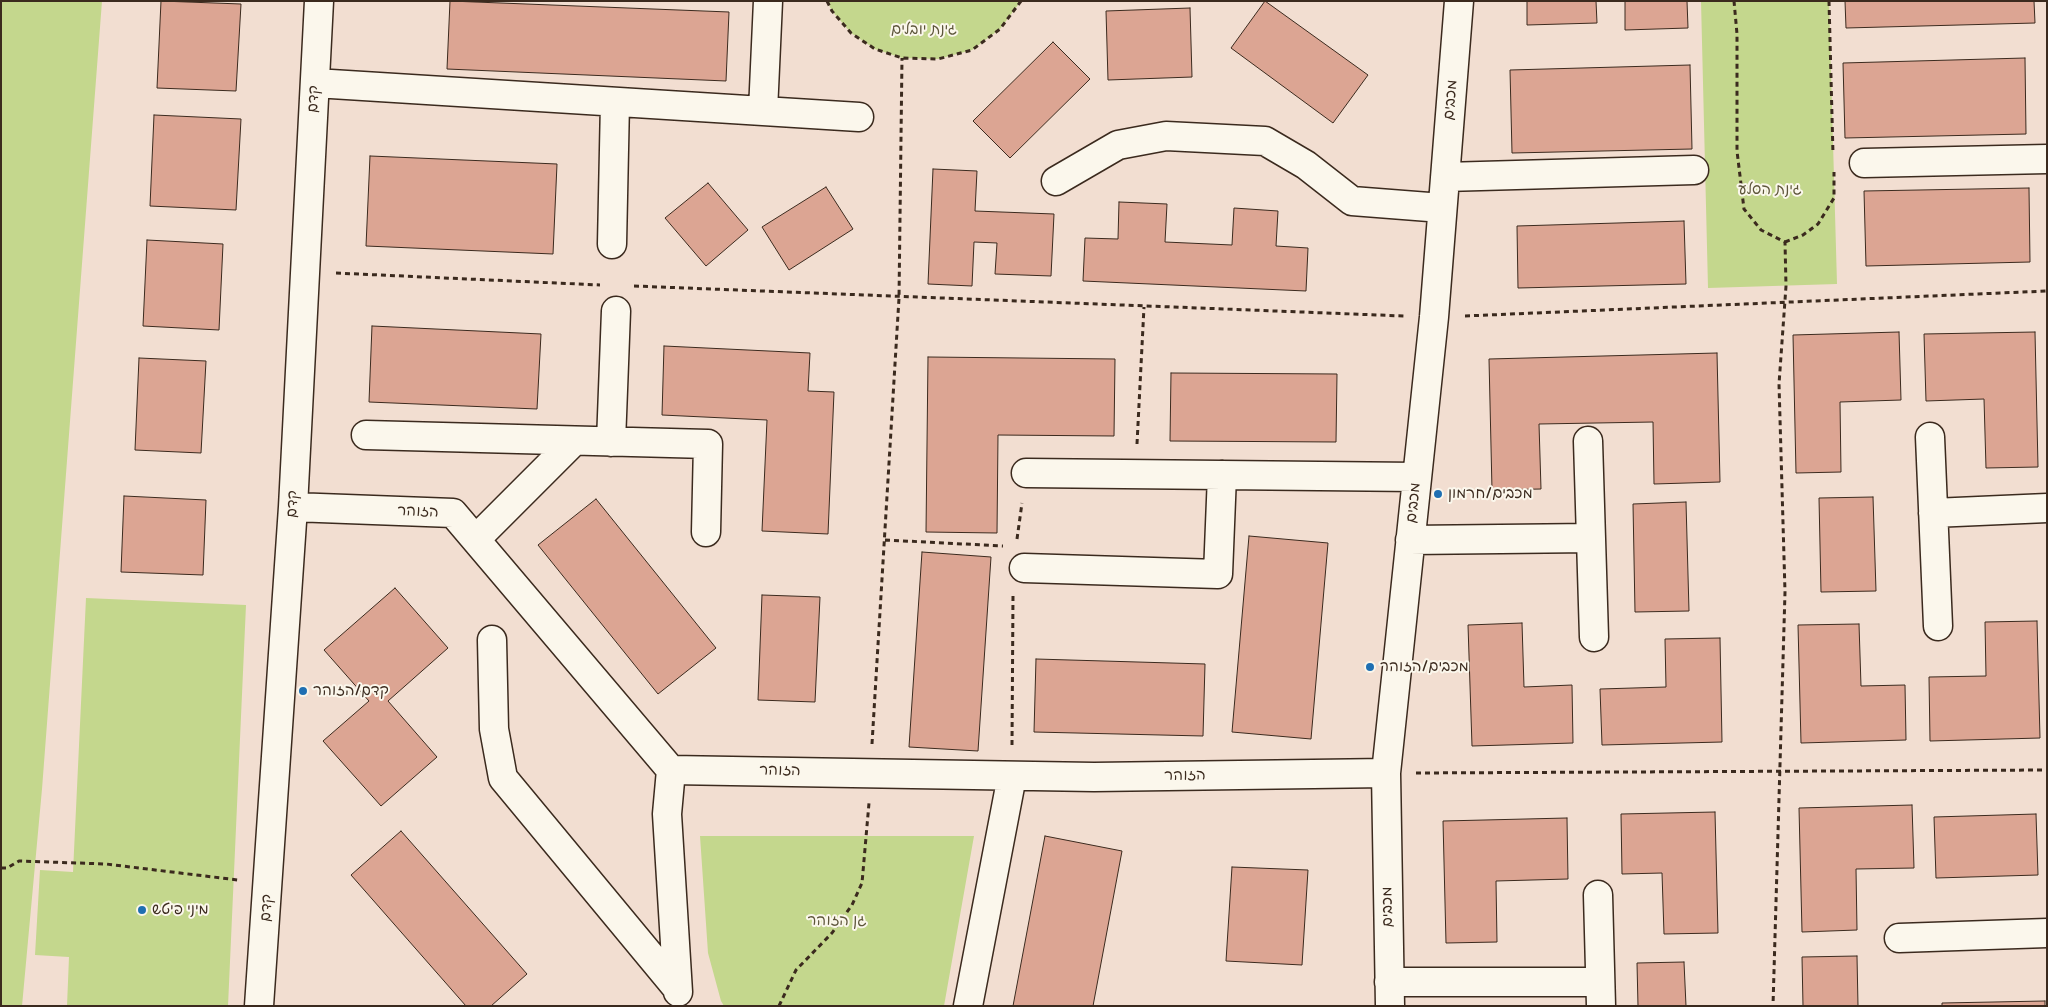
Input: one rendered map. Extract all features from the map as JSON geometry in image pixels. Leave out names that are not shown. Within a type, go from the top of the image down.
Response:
[{"type":"street","name":"קדם","points":[[259,1006],[293,507],[319,1]]},
{"type":"street","points":[[763,111],[768,1]]},
{"type":"street","name":"מכבים","points":[[1389,994],[1386,773],[1434,318],[1459,1]]},
{"type":"street","points":[[315,83],[859,117]]},
{"type":"street","points":[[612,244],[615,102]]},
{"type":"street","points":[[1056,180],[1118,145],[1166,136],[1265,141],[1306,165],[1352,201],[1442,208]]},
{"type":"street","points":[[1864,163],[2047,159]]},
{"type":"street","points":[[1445,177],[1694,170]]},
{"type":"street","points":[[611,442],[616,311]]},
{"type":"street","points":[[366,435],[708,444],[706,532]]},
{"type":"street","points":[[1930,437],[1938,626]]},
{"type":"street","points":[[476,539],[574,441]]},
{"type":"street","points":[[1588,441],[1594,637]]},
{"type":"street","points":[[1026,473],[1417,477]]},
{"type":"street","points":[[1018,561],[1218,574],[1222,475]]},
{"type":"street","name":"הזוהר","points":[[293,507],[453,513],[671,770],[1094,777],[1386,773]]},
{"type":"street","points":[[1933,513],[2047,508]]},
{"type":"street","points":[[1410,540],[1591,538]]},
{"type":"street","points":[[492,640],[494,729],[503,778],[679,997]]},
{"type":"street","points":[[671,770],[667,814],[679,997]]},
{"type":"street","points":[[968,1006],[1012,776]]},
{"type":"street","points":[[1389,994],[1601,994],[1598,895]]},
{"type":"street","points":[[1898,938],[2047,932]]},
{"type":"path","points":[[827,1],[832,11],[851,33],[875,49],[902,58],[938,59],[972,50],[1000,29],[1021,1]]},
{"type":"path","points":[[1734,1],[1737,34],[1737,151],[1744,209],[1761,230],[1785,242],[1803,235],[1818,224],[1834,198],[1834,168]]},
{"type":"path","points":[[1830,1],[1834,158]]},
{"type":"path","points":[[779,1006],[796,970],[832,933],[852,905],[862,883],[899,298],[902,58]]},
{"type":"path","points":[[1773,1006],[1785,592],[1779,384],[1785,302],[1785,242]]},
{"type":"path","points":[[305,272],[602,285]]},
{"type":"path","points":[[632,286],[1434,318],[2047,291]]},
{"type":"path","points":[[1136,452],[1144,307]]},
{"type":"path","points":[[1012,776],[1018,561],[1026,473]]},
{"type":"path","points":[[885,540],[1018,561]]},
{"type":"path","points":[[1386,773],[2047,770]]},
{"type":"path","points":[[1,868],[7,868],[19,861],[106,864],[268,884]]},
{"type":"green space","points":[[1,1],[102,1],[42,789],[22,1006],[1,1006]]},
{"type":"green space","name":"גינת יובלים","points":[[827,1],[1021,1],[1000,29],[972,50],[938,59],[902,58],[875,49],[851,33],[832,11]]},
{"type":"green space","name":"גינת הסלע","points":[[1701,1],[1829,1],[1837,284],[1708,288]]},
{"type":"green space","points":[[86,598],[246,605],[228,1006],[67,1006],[69,957],[35,955],[40,870],[73,872]]},
{"type":"green space","name":"גן הזוהר","points":[[700,836],[974,836],[944,1006],[724,1006],[708,953]]},
{"type":"building","points":[[161,1],[241,4],[236,91],[157,88]]},
{"type":"building","points":[[450,1],[729,12],[726,81],[447,69]]},
{"type":"building","points":[[1265,1],[1368,75],[1333,123],[1231,48]]},
{"type":"building","points":[[1527,1],[1596,1],[1597,23],[1527,25]]},
{"type":"building","points":[[1625,1],[1687,1],[1688,28],[1625,30]]},
{"type":"building","points":[[1845,1],[2034,1],[2035,23],[1846,28]]},
{"type":"building","points":[[1190,8],[1192,77],[1108,80],[1106,11]]},
{"type":"building","points":[[1053,42],[1090,79],[1010,158],[973,121]]},
{"type":"building","points":[[2025,58],[2026,134],[1845,138],[1843,63]]},
{"type":"building","points":[[1690,65],[1692,149],[1512,153],[1510,70]]},
{"type":"building","points":[[154,115],[241,119],[236,210],[150,206]]},
{"type":"building","points":[[370,156],[557,164],[553,254],[366,246]]},
{"type":"building","points":[[933,169],[977,171],[975,211],[1054,214],[1051,276],[995,274],[997,243],[974,242],[972,286],[928,284]]},
{"type":"building","points":[[708,183],[748,230],[706,266],[665,218]]},
{"type":"building","points":[[826,187],[853,229],[789,270],[762,227]]},
{"type":"building","points":[[2029,188],[2030,262],[1866,266],[1864,191]]},
{"type":"building","points":[[1119,202],[1167,204],[1165,242],[1232,245],[1234,208],[1278,211],[1276,246],[1308,248],[1306,291],[1083,281],[1085,238],[1118,239]]},
{"type":"building","points":[[1684,221],[1686,284],[1518,288],[1517,226]]},
{"type":"building","points":[[147,240],[223,244],[219,330],[143,326]]},
{"type":"building","points":[[372,326],[541,334],[537,409],[369,402]]},
{"type":"building","points":[[1899,332],[1901,400],[1840,402],[1841,472],[1796,473],[1793,335]]},
{"type":"building","points":[[2035,332],[2038,467],[1986,468],[1984,399],[1926,401],[1924,334]]},
{"type":"building","points":[[664,346],[810,353],[808,391],[834,392],[828,534],[762,531],[767,420],[662,415]]},
{"type":"building","points":[[1717,353],[1720,482],[1654,484],[1653,422],[1539,424],[1541,489],[1492,490],[1489,359]]},
{"type":"building","points":[[928,357],[1115,359],[1114,436],[998,435],[997,533],[926,532]]},
{"type":"building","points":[[139,358],[206,361],[201,453],[135,450]]},
{"type":"building","points":[[1171,373],[1337,374],[1336,442],[1170,441]]},
{"type":"building","points":[[124,496],[206,500],[203,575],[121,572]]},
{"type":"building","points":[[1873,497],[1876,591],[1821,592],[1819,498]]},
{"type":"building","points":[[596,499],[716,648],[658,694],[538,545]]},
{"type":"building","points":[[1686,502],[1689,611],[1635,612],[1633,504]]},
{"type":"building","points":[[1249,536],[1328,543],[1311,739],[1232,732]]},
{"type":"building","points":[[922,552],[991,557],[978,751],[909,747]]},
{"type":"building","points":[[395,588],[448,648],[388,701],[437,757],[381,806],[323,741],[369,701],[324,650]]},
{"type":"building","points":[[762,595],[820,597],[815,702],[758,700]]},
{"type":"building","points":[[2037,621],[2040,738],[1930,741],[1929,677],[1986,676],[1985,622]]},
{"type":"building","points":[[1522,623],[1524,687],[1572,685],[1573,743],[1472,746],[1468,625]]},
{"type":"building","points":[[1859,624],[1861,686],[1905,685],[1906,740],[1801,743],[1798,625]]},
{"type":"building","points":[[1720,638],[1722,742],[1602,745],[1600,689],[1666,687],[1665,639]]},
{"type":"building","points":[[1036,659],[1205,664],[1203,736],[1034,732]]},
{"type":"building","points":[[1912,805],[1914,868],[1856,869],[1857,930],[1802,932],[1799,808]]},
{"type":"building","points":[[1715,812],[1718,933],[1664,934],[1662,873],[1622,874],[1621,814]]},
{"type":"building","points":[[2036,814],[2038,875],[1936,878],[1934,817]]},
{"type":"building","points":[[1567,818],[1568,879],[1496,881],[1497,942],[1446,943],[1443,821]]},
{"type":"building","points":[[401,831],[527,974],[491,1006],[466,1006],[351,875]]},
{"type":"building","points":[[1045,836],[1122,851],[1093,1006],[1013,1006]]},
{"type":"building","points":[[1232,867],[1308,870],[1302,965],[1226,961]]},
{"type":"building","points":[[1857,956],[1858,1006],[1803,1006],[1802,957]]},
{"type":"building","points":[[1684,962],[1686,1006],[1638,1006],[1637,963]]},
{"type":"building","points":[[2045,1001],[2045,1006],[1942,1006],[1942,1003]]},
{"type":"place","name":"מכבים/חרמון","points":[[1438,494]]},
{"type":"place","name":"מכבים/הזוהר","points":[[1370,667]]},
{"type":"place","name":"קדם/הזוהר","points":[[303,691]]},
{"type":"place","name":"מיני פיטש","points":[[142,910]]}]
